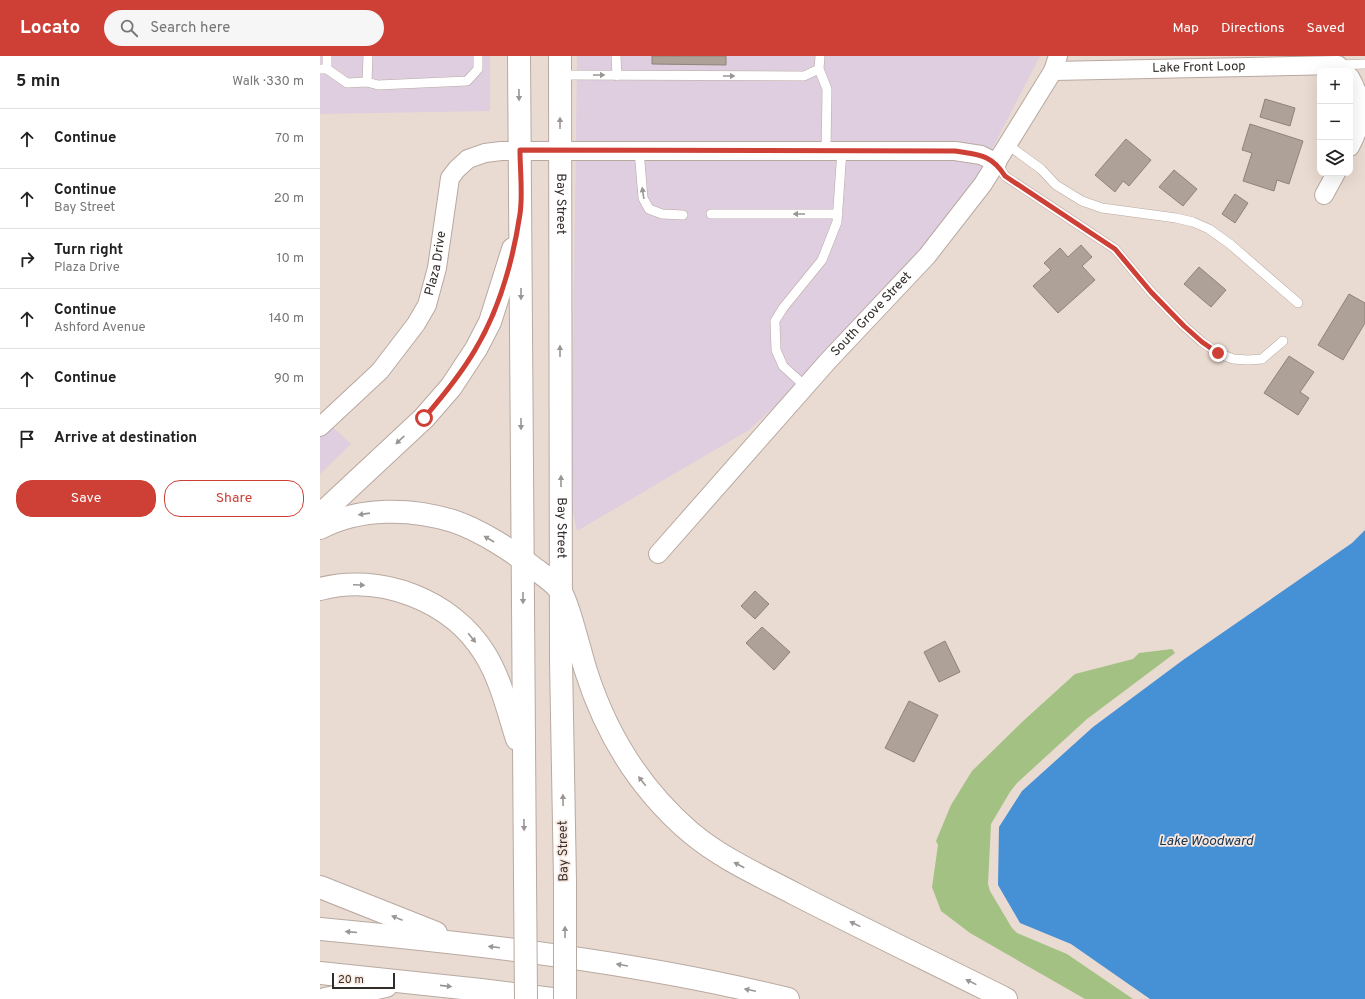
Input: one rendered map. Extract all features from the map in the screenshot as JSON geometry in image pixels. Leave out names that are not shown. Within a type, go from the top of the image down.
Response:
[{"type":"main road","points":[[519,56],[526,999]]},
{"type":"main road","name":"Bay Street","points":[[560,66],[561,590],[565,999]]},
{"type":"main road","points":[[320,515],[424,418],[450,387],[476,349],[490,322],[510,262],[520,213]]},
{"type":"main road","points":[[320,528],[354,515],[381,512],[413,514],[452,521],[472,529],[522,559],[561,590],[595,697],[610,731],[630,767],[655,797],[689,831],[715,852],[822,908],[1006,999]]},
{"type":"main road","points":[[320,589],[351,584],[378,585],[399,590],[420,598],[446,613],[466,630],[485,653],[497,678],[524,760]]},
{"type":"main road","points":[[320,887],[460,943]]},
{"type":"main road","points":[[320,929],[460,943],[578,958],[659,972],[788,999]]},
{"type":"main road","points":[[320,973],[552,999]]},
{"type":"main road","points":[[325,999],[407,982]]},
{"type":"street","name":"Lake Front Loop","points":[[1056,64],[1317,70]]},
{"type":"street","name":"South Grove Street","points":[[658,554],[806,387],[927,256],[983,184],[1056,64]]},
{"type":"street","points":[[1353,84],[1358,91],[1362,103],[1361,121],[1357,140]]},
{"type":"street","name":"Plaza Drive","points":[[320,427],[380,371],[416,324],[426,306],[437,268],[450,178],[457,168],[468,159],[485,153],[560,149],[834,150],[955,151],[981,155],[997,163]]},
{"type":"street","points":[[1324,195],[1334,176]]},
{"type":"lane","points":[[327,56],[324,69],[347,83],[368,82],[378,85],[468,81],[478,69],[478,56]]},
{"type":"lane","points":[[368,56],[368,82]]},
{"type":"lane","points":[[616,56],[617,76]]},
{"type":"lane","points":[[806,387],[784,366],[778,355],[776,350],[775,321],[782,308],[822,260],[837,222],[838,214],[834,150],[826,89],[820,69],[820,56]]},
{"type":"lane","points":[[1353,68],[1365,64]]},
{"type":"lane","points":[[560,66],[617,76],[804,76],[820,69]]},
{"type":"lane","points":[[1008,145],[1041,169],[1056,185],[1082,201],[1102,208],[1176,218],[1193,222],[1209,229],[1230,244],[1298,303]]},
{"type":"lane","points":[[639,150],[643,198],[649,209],[662,214],[684,215]]},
{"type":"lane","points":[[997,163],[1005,176],[1115,249],[1151,292],[1184,326],[1202,342],[1218,353],[1233,359],[1262,359],[1283,341]]},
{"type":"lane","points":[[710,214],[838,214]]},
{"type":"shaded area","points":[[320,56],[490,56],[490,111],[320,114]]},
{"type":"shaded area","points":[[577,56],[1040,56],[935,260],[749,430],[577,531],[571,503]]},
{"type":"shaded area","points":[[320,415],[351,444],[320,474]]},
{"type":"green space","points":[[1172,649],[1175,653],[1087,719],[1017,783],[991,824],[988,884],[990,891],[1012,928],[1017,933],[1067,954],[1133,999],[1085,999],[970,933],[941,911],[932,887],[938,845],[936,841],[951,805],[972,771],[1022,722],[1075,674],[1133,659],[1139,653]]},
{"type":"water","name":"Lake Woodward","points":[[1365,530],[1365,999],[1150,999],[1071,944],[1020,923],[998,885],[999,827],[1022,791],[1093,727],[1183,660],[1352,543]]},
{"type":"building","points":[[652,56],[726,56],[726,65],[652,64]]},
{"type":"building","points":[[1265,99],[1295,108],[1290,126],[1260,117]]},
{"type":"building","points":[[1250,124],[1303,141],[1289,184],[1277,180],[1274,191],[1243,181],[1252,153],[1242,150]]},
{"type":"building","points":[[1126,139],[1151,160],[1129,186],[1123,181],[1115,192],[1095,175]]},
{"type":"building","points":[[1174,170],[1197,189],[1183,206],[1159,187]]},
{"type":"building","points":[[1235,194],[1248,203],[1235,223],[1222,214]]},
{"type":"building","points":[[1081,245],[1092,257],[1082,266],[1095,280],[1058,313],[1033,286],[1051,270],[1044,263],[1060,248],[1068,257]]},
{"type":"building","points":[[1199,267],[1226,290],[1211,307],[1184,284]]},
{"type":"building","points":[[1349,294],[1365,303],[1365,323],[1343,360],[1318,345]]},
{"type":"building","points":[[1289,356],[1314,372],[1300,392],[1309,398],[1298,415],[1264,393]]},
{"type":"building","points":[[755,591],[769,604],[755,619],[741,606]]},
{"type":"building","points":[[762,627],[790,652],[774,670],[746,643]]},
{"type":"building","points":[[945,641],[960,672],[939,682],[924,652]]},
{"type":"building","points":[[909,701],[938,715],[914,762],[885,748]]},
{"type":"route","points":[[424,418],[450,387],[476,349],[490,322],[497,303],[510,262],[520,213],[520,150],[955,151],[981,155],[997,163],[1005,176],[1115,249],[1151,292],[1184,326],[1202,342],[1218,353]]}]
